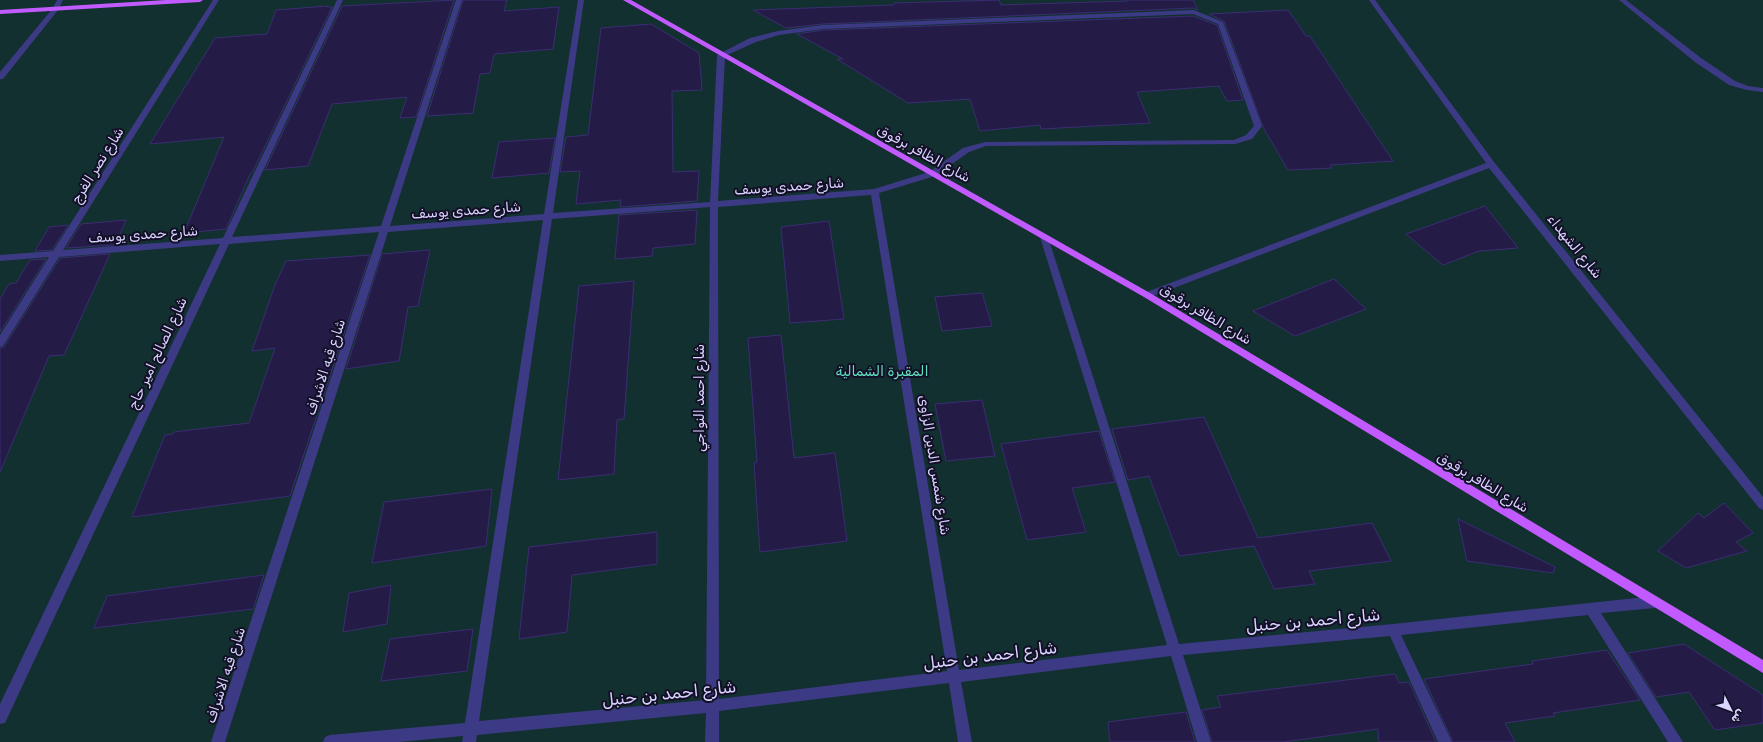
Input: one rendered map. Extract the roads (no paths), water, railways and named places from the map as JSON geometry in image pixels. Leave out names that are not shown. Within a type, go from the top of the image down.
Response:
[{"type":"main road","points":[[0,12],[200,0]]},
{"type":"main road","name":"شارع الظافر برقوق","points":[[626,0],[1147,295],[1763,667]]},
{"type":"street","points":[[0,77],[56,9],[60,0]]},
{"type":"street","name":"شارع نصر الفرج","points":[[0,343],[216,0]]},
{"type":"street","name":"شارع الصالح امير حاج","points":[[0,718],[340,0]]},
{"type":"street","name":"شارع قبه الاشراف","points":[[218,742],[459,0]]},
{"type":"street","points":[[469,742],[581,0]]},
{"type":"street","name":"شارع الشهداء","points":[[1372,0],[1491,164],[1763,505]]},
{"type":"street","points":[[1622,0],[1698,60],[1732,83],[1747,88],[1763,90]]},
{"type":"street","name":"شارع حمدى يوسف","points":[[0,258],[875,192],[932,174],[966,150],[985,144],[1235,142],[1250,137],[1258,126],[1221,23],[1194,12],[823,27],[778,33],[753,40],[721,55]]},
{"type":"street","name":"شارع احمد النواجي","points":[[712,742],[714,205],[721,55]]},
{"type":"street","points":[[1147,295],[1491,164]]},
{"type":"street","name":"شارع شمس الدين الزاوى","points":[[875,192],[965,742]]},
{"type":"street","points":[[1044,237],[1204,742]]},
{"type":"street","name":"شارع احمد بن حنبل","points":[[330,742],[711,706],[1175,650],[1393,630],[1655,602]]},
{"type":"street","points":[[1591,608],[1676,742]]},
{"type":"street","points":[[1393,630],[1445,742]]},
{"type":"park label","name":"المقبرة الشمالية","points":[[882,371]]}]
